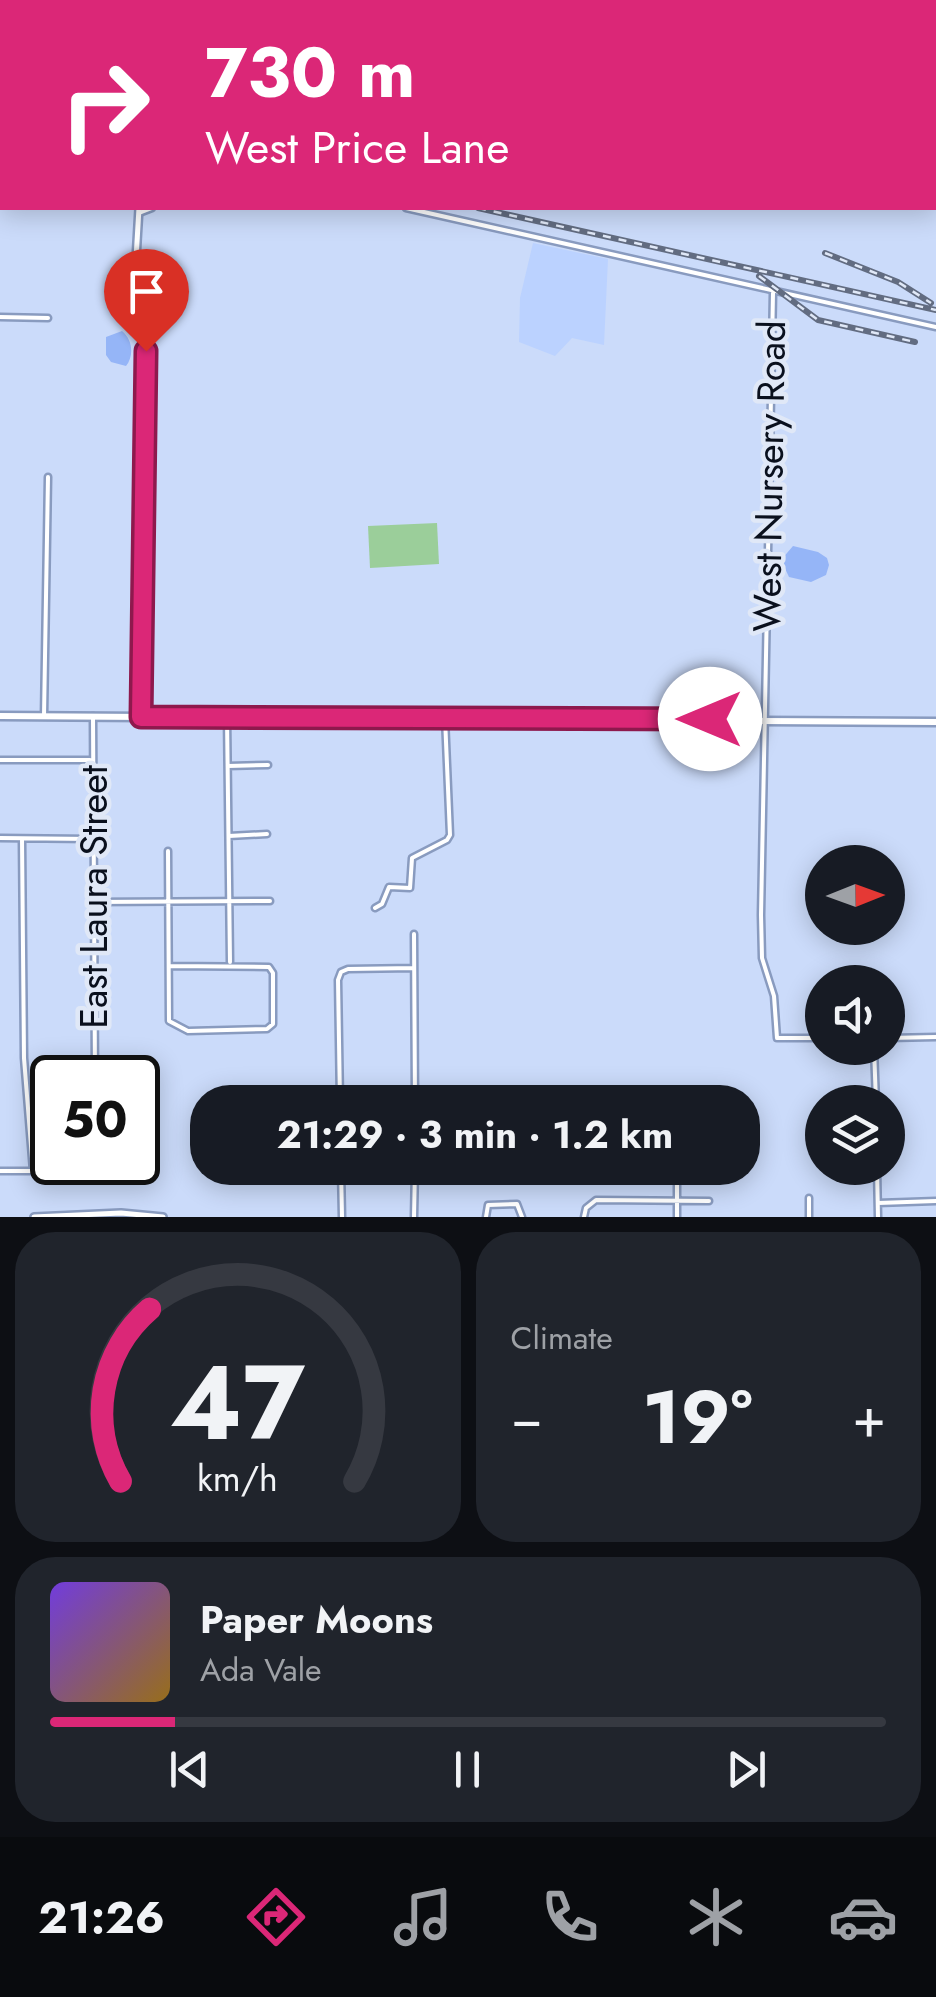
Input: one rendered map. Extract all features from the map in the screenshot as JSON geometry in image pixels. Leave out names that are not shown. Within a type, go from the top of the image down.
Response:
[{"type":"main road","points":[[0,716],[936,722]]},
{"type":"street","points":[[139,210],[136,259],[147,318],[141,717]]},
{"type":"street","points":[[415,210],[936,327]]},
{"type":"street","name":"West Nursery Road","points":[[773,293],[762,958],[774,996],[777,1038],[805,1038]]},
{"type":"street","points":[[0,318],[48,318]]},
{"type":"street","points":[[44,716],[48,478]]},
{"type":"street","name":"East Laura Street","points":[[93,716],[95,1055]]},
{"type":"street","points":[[227,717],[230,964]]},
{"type":"street","points":[[376,908],[389,887],[410,888],[412,858],[450,835],[445,718]]},
{"type":"street","points":[[0,760],[92,760]]},
{"type":"street","points":[[228,766],[268,765]]},
{"type":"street","points":[[228,836],[267,834]]},
{"type":"street","points":[[0,838],[92,838]]},
{"type":"street","points":[[22,838],[24,1058],[30,1133]]},
{"type":"street","points":[[168,851],[168,902],[169,966],[170,1022],[188,1031],[266,1029],[273,1024],[273,973],[269,967],[169,966]]},
{"type":"street","points":[[92,902],[270,901]]},
{"type":"street","points":[[414,934],[415,1085]]},
{"type":"street","points":[[340,1085],[338,980],[342,972],[414,968]]},
{"type":"street","points":[[905,1038],[936,1037]]},
{"type":"street","points":[[0,1171],[30,1171]]},
{"type":"street","points":[[341,1185],[342,1217]]},
{"type":"street","points":[[414,1217],[415,1185]]},
{"type":"street","points":[[677,1185],[677,1217]]},
{"type":"street","points":[[878,1185],[878,1217]]},
{"type":"street","points":[[809,1198],[809,1217]]},
{"type":"street","points":[[584,1217],[586,1208],[596,1200],[709,1200]]},
{"type":"street","points":[[878,1202],[936,1201]]},
{"type":"street","points":[[486,1217],[488,1204],[520,1207],[522,1217]]},
{"type":"street","points":[[34,1217],[120,1213],[160,1217]]},
{"type":"shaded area","points":[[533,243],[608,259],[604,345],[572,338],[555,356],[519,342],[520,298]]},
{"type":"shaded area","points":[[122,331],[131,348],[126,366],[111,362],[106,355],[106,337]]},
{"type":"shaded area","points":[[793,546],[827,558],[826,575],[811,582],[789,577],[781,560]]},
{"type":"green space","points":[[437,523],[439,564],[370,568],[368,526]]},
{"type":"railway","points":[[487,210],[936,310]]},
{"type":"railway","points":[[825,253],[898,282],[931,303]]},
{"type":"railway","points":[[759,276],[818,320],[915,342]]},
{"type":"route","points":[[146,351],[141,717],[710,719]]}]
